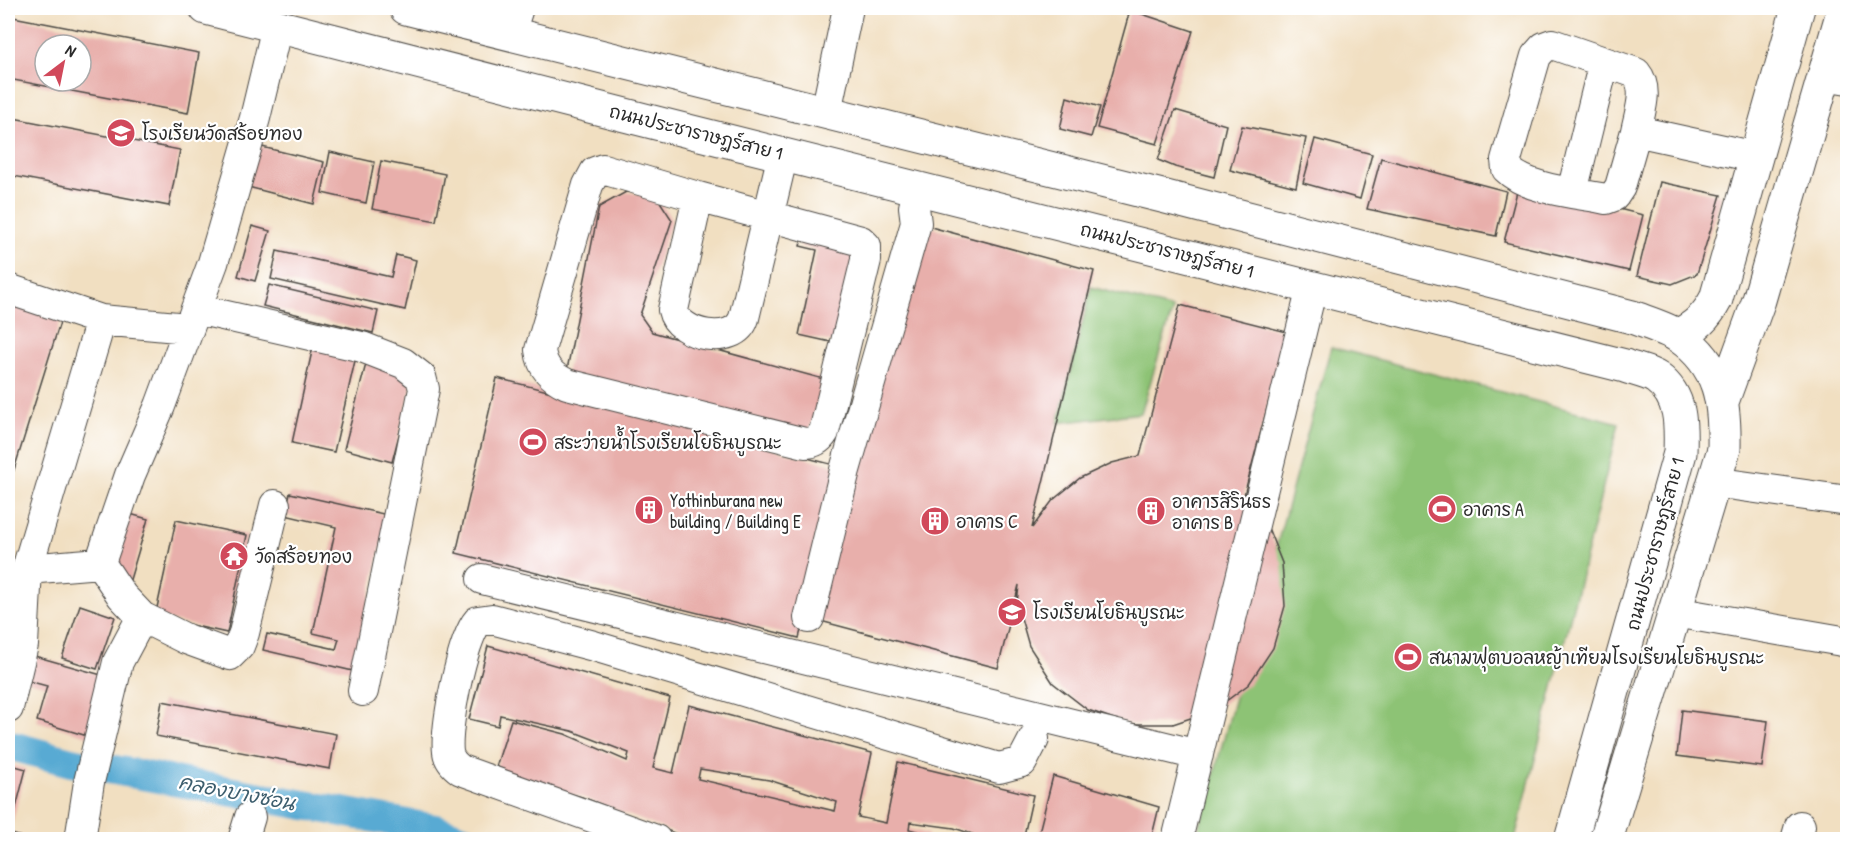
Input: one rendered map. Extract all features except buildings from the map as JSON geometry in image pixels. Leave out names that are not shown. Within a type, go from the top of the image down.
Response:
[{"type":"main road","name":"ถนนประชาราษฎร์สาย 1","points":[[206,8],[1625,366],[1656,378],[1671,392],[1679,407],[1680,453],[1571,840]]},
{"type":"main road","name":"ถนนประชาราษฎร์สาย 1","points":[[406,8],[514,20],[717,85],[1621,314],[1678,336],[1696,351],[1711,371],[1723,399]]},
{"type":"main road","points":[[1678,336],[1697,326],[1708,314],[1716,300],[1798,8]]},
{"type":"main road","name":"ถนนประชาราษฎร์สาย 1","points":[[1606,840],[1724,449],[1723,399],[1759,300],[1797,167],[1835,77],[1844,8]]},
{"type":"main road","points":[[707,135],[727,122],[730,115],[730,105],[717,85]]},
{"type":"main road","points":[[791,156],[789,137],[794,121],[818,110]]},
{"type":"main road","points":[[1755,158],[1797,167]]},
{"type":"street","points":[[818,110],[848,8]]},
{"type":"street","points":[[100,563],[130,475],[160,406],[213,263],[255,118],[277,26]]},
{"type":"street","points":[[1552,44],[1636,73],[1642,80],[1644,89],[1636,131],[1620,187],[1614,196],[1606,199],[1549,188],[1514,176],[1507,169],[1506,160],[1536,56],[1544,47],[1552,44]]},
{"type":"street","points":[[1572,192],[1604,62]]},
{"type":"street","points":[[1636,131],[1755,158]]},
{"type":"street","points":[[698,197],[673,310],[674,317],[680,323],[702,333],[724,335],[734,333],[742,325],[768,214],[791,156]]},
{"type":"street","points":[[603,169],[698,197],[768,214],[861,241],[866,246],[866,261],[824,432],[817,441],[811,443],[567,384],[555,378],[541,360],[540,350],[588,185],[595,172],[603,169]]},
{"type":"street","points":[[809,618],[845,471],[916,223],[914,207],[919,188]]},
{"type":"street","points":[[1177,840],[1312,287]]},
{"type":"street","points":[[8,290],[101,320],[192,319],[362,346],[404,363],[421,377],[424,389],[363,691]]},
{"type":"street","points":[[8,708],[15,643],[27,569],[101,320]]},
{"type":"street","points":[[1713,482],[1848,501]]},
{"type":"street","points":[[100,563],[122,596],[142,617],[186,639],[230,655],[239,646],[244,633],[276,505]]},
{"type":"street","points":[[27,569],[100,563]]},
{"type":"street","points":[[482,579],[1198,755]]},
{"type":"street","points":[[1674,612],[1848,642]]},
{"type":"street","points":[[80,840],[97,744],[118,662],[142,617]]},
{"type":"street","points":[[656,840],[461,770],[453,764],[448,754],[448,732],[467,642],[478,621],[492,619],[594,646],[999,768],[1022,762],[1034,739]]},
{"type":"green space","points":[[1091,287],[1173,309],[1141,413],[1058,423]]},
{"type":"green space","name":"อาคาร A","points":[[1331,347],[1619,423],[1515,839],[1196,840]]},
{"type":"waterway","name":"คลองบางซ่อน","points":[[8,745],[71,762],[435,829],[466,840]]},
{"type":"place","name":"โรงเรียนวัดสร้อยทอง","points":[[121,133]]},
{"type":"place","name":"สระว่ายนํ้าโรงเรียนโยธินบูรณะ","points":[[533,442]]},
{"type":"place","name":"อาคาร A","points":[[1442,509]]},
{"type":"place","name":"Yothinburana new building / Building E","points":[[649,510]]},
{"type":"place","name":"อาคารสิรินธร อาคาร B","points":[[1151,511]]},
{"type":"place","name":"อาคาร C","points":[[935,521]]},
{"type":"place","name":"วัดสร้อยทอง","points":[[234,556]]},
{"type":"place","name":"โรงเรียนโยธินบูรณะ","points":[[1012,612]]},
{"type":"place","name":"สนามฟุตบอลหญ้าเทียมโรงเรียนโยธินบูรณะ","points":[[1408,657]]}]
